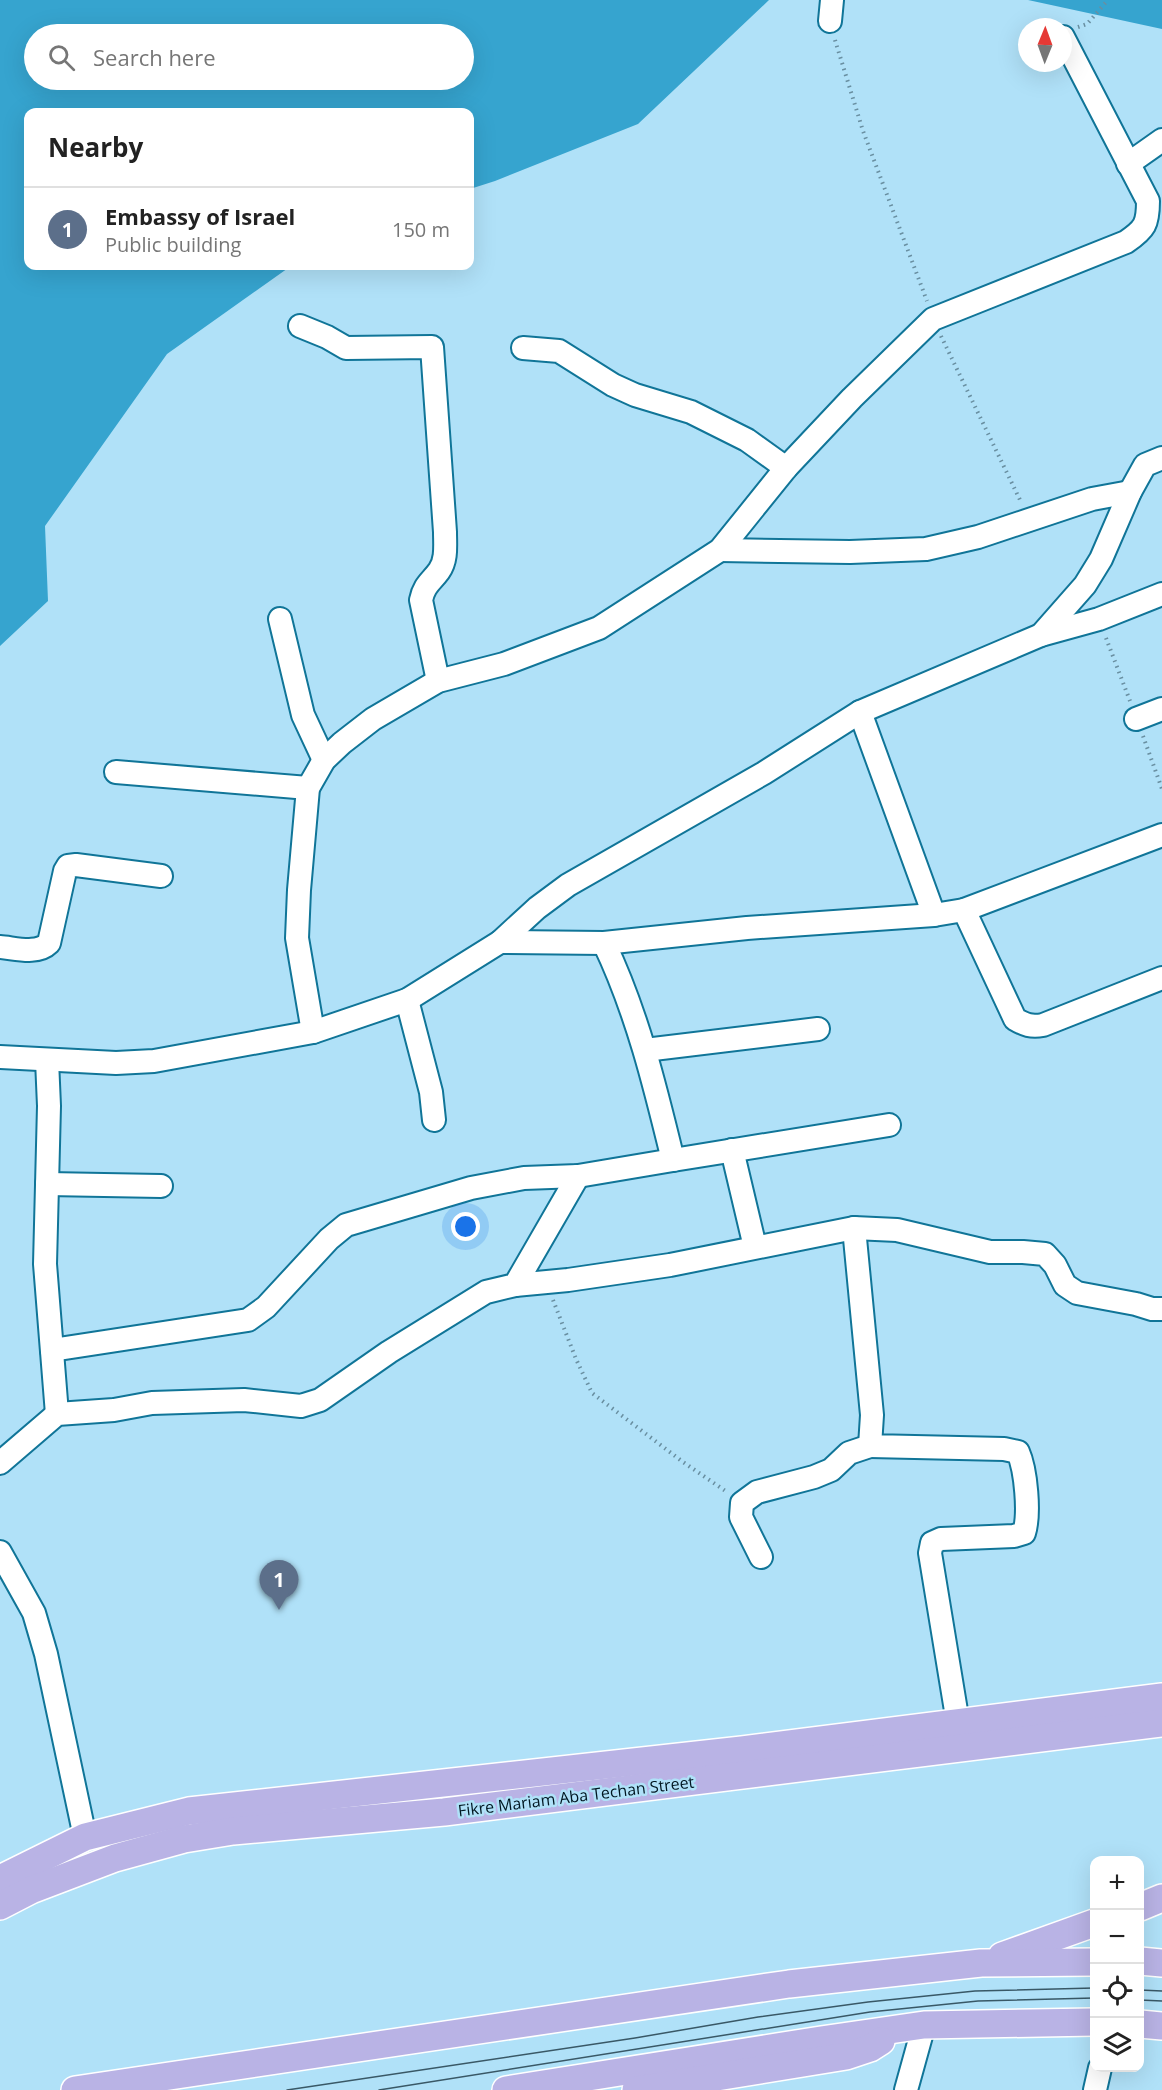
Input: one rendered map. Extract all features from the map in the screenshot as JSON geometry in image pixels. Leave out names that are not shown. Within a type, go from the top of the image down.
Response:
[{"type":"main road","name":"Fikre Mariam Aba Techan Street","points":[[0,1879],[85,1837],[189,1811],[547,1772],[1162,1697]]},
{"type":"main road","name":"Fikre Mariam Aba Techan Street","points":[[0,1906],[31,1890],[121,1856],[184,1839],[232,1831],[444,1812],[1162,1723]]},
{"type":"main road","points":[[547,1772],[551,1799]]},
{"type":"main road","points":[[115,1829],[121,1856]]},
{"type":"main road","points":[[1144,1905],[1162,1898]]},
{"type":"main road","points":[[981,1964],[1090,1925]]},
{"type":"main road","points":[[1144,1961],[1162,1963]]},
{"type":"main road","points":[[75,2090],[789,1984],[981,1964],[1090,1962]]},
{"type":"main road","points":[[506,2090],[924,2025],[1090,2022]]},
{"type":"main road","points":[[1144,2024],[1162,2026]]},
{"type":"main road","points":[[636,2090],[846,2056],[870,2048],[897,2030]]},
{"type":"street","points":[[314,1032],[297,938],[302,843],[308,788],[324,760],[374,719],[438,681],[504,664],[599,628],[720,550],[786,468],[852,398],[933,319],[1126,243],[1142,232],[1148,219],[1149,201],[1128,164],[1072,44]]},
{"type":"street","points":[[1128,164],[1162,140]]},
{"type":"street","points":[[300,326],[346,348],[432,347],[445,556],[441,569],[423,590],[422,600],[438,681]]},
{"type":"street","points":[[523,348],[559,351],[612,385],[635,395],[691,412],[747,440],[786,468]]},
{"type":"street","points":[[1041,635],[1085,585],[1101,559],[1130,492],[1145,465],[1162,458]]},
{"type":"street","points":[[720,550],[850,552],[926,549],[978,537],[1092,499],[1130,492]]},
{"type":"street","points":[[0,1057],[116,1063],[154,1061],[314,1032],[407,1000],[500,942],[537,908],[568,885],[764,773],[861,712],[1041,635],[1099,619],[1162,594]]},
{"type":"street","points":[[280,619],[303,715],[324,760]]},
{"type":"street","points":[[1136,719],[1162,709]]},
{"type":"street","points":[[861,712],[934,915]]},
{"type":"street","points":[[116,772],[308,788]]},
{"type":"street","points":[[500,942],[604,943],[747,928],[934,915],[964,910],[1162,835]]},
{"type":"street","points":[[0,947],[35,950],[44,948],[49,943],[68,866],[76,865],[161,876]]},
{"type":"street","points":[[964,910],[1014,1019],[1023,1025],[1033,1027],[1043,1025],[1162,978]]},
{"type":"street","points":[[604,943],[617,969],[645,1050],[673,1160]]},
{"type":"street","points":[[407,1000],[432,1092],[434,1120]]},
{"type":"street","points":[[645,1050],[818,1029]]},
{"type":"street","points":[[47,1060],[49,1107],[45,1264],[57,1414]]},
{"type":"street","points":[[52,1350],[248,1320],[267,1306],[329,1239],[346,1225],[471,1188],[524,1178],[578,1176],[889,1125]]},
{"type":"street","points":[[732,1150],[755,1247]]},
{"type":"street","points":[[515,1285],[578,1176]]},
{"type":"street","points":[[47,1184],[161,1186]]},
{"type":"street","points":[[854,1228],[872,1415],[870,1446]]},
{"type":"street","points":[[0,1463],[57,1414],[114,1410],[152,1403],[244,1400],[301,1406],[320,1400],[389,1352],[486,1292],[515,1285],[670,1265],[854,1228],[897,1230],[990,1252],[1045,1254],[1055,1265],[1065,1285],[1077,1293],[1152,1309],[1162,1309]]},
{"type":"street","points":[[761,1557],[741,1517],[742,1503],[757,1492],[814,1477],[831,1470],[849,1453],[870,1446],[1004,1449],[1017,1452],[1023,1463],[1027,1523],[1024,1533],[1014,1536],[941,1539],[932,1543],[930,1553],[958,1723]]},
{"type":"street","points":[[0,1551],[33,1613],[46,1654],[85,1837]]},
{"type":"street","points":[[906,2090],[924,2025]]},
{"type":"street","points":[[1095,2090],[1099,2072]]},
{"type":"path","points":[[1072,31],[1087,24],[1108,0]]},
{"type":"path","points":[[831,11],[862,131],[933,319],[1029,519]]},
{"type":"path","points":[[546,1282],[591,1393],[742,1503]]},
{"type":"shaded area","points":[[0,0],[769,0],[638,124],[474,188],[474,108],[24,108],[24,270],[285,270],[167,354],[45,526],[48,601],[0,646]]},
{"type":"shaded area","points":[[1028,0],[1162,0],[1162,29]]},
{"type":"tram line","points":[[287,2090],[868,2002],[975,1991],[1090,1988]]},
{"type":"tram line","points":[[1144,1990],[1162,1991]]},
{"type":"tram line","points":[[379,2090],[870,2012],[978,2001],[1090,1998]]},
{"type":"tram line","points":[[1144,2000],[1162,2001]]},
{"type":"place","name":"Embassy of Israel","points":[[279,1610]]}]
